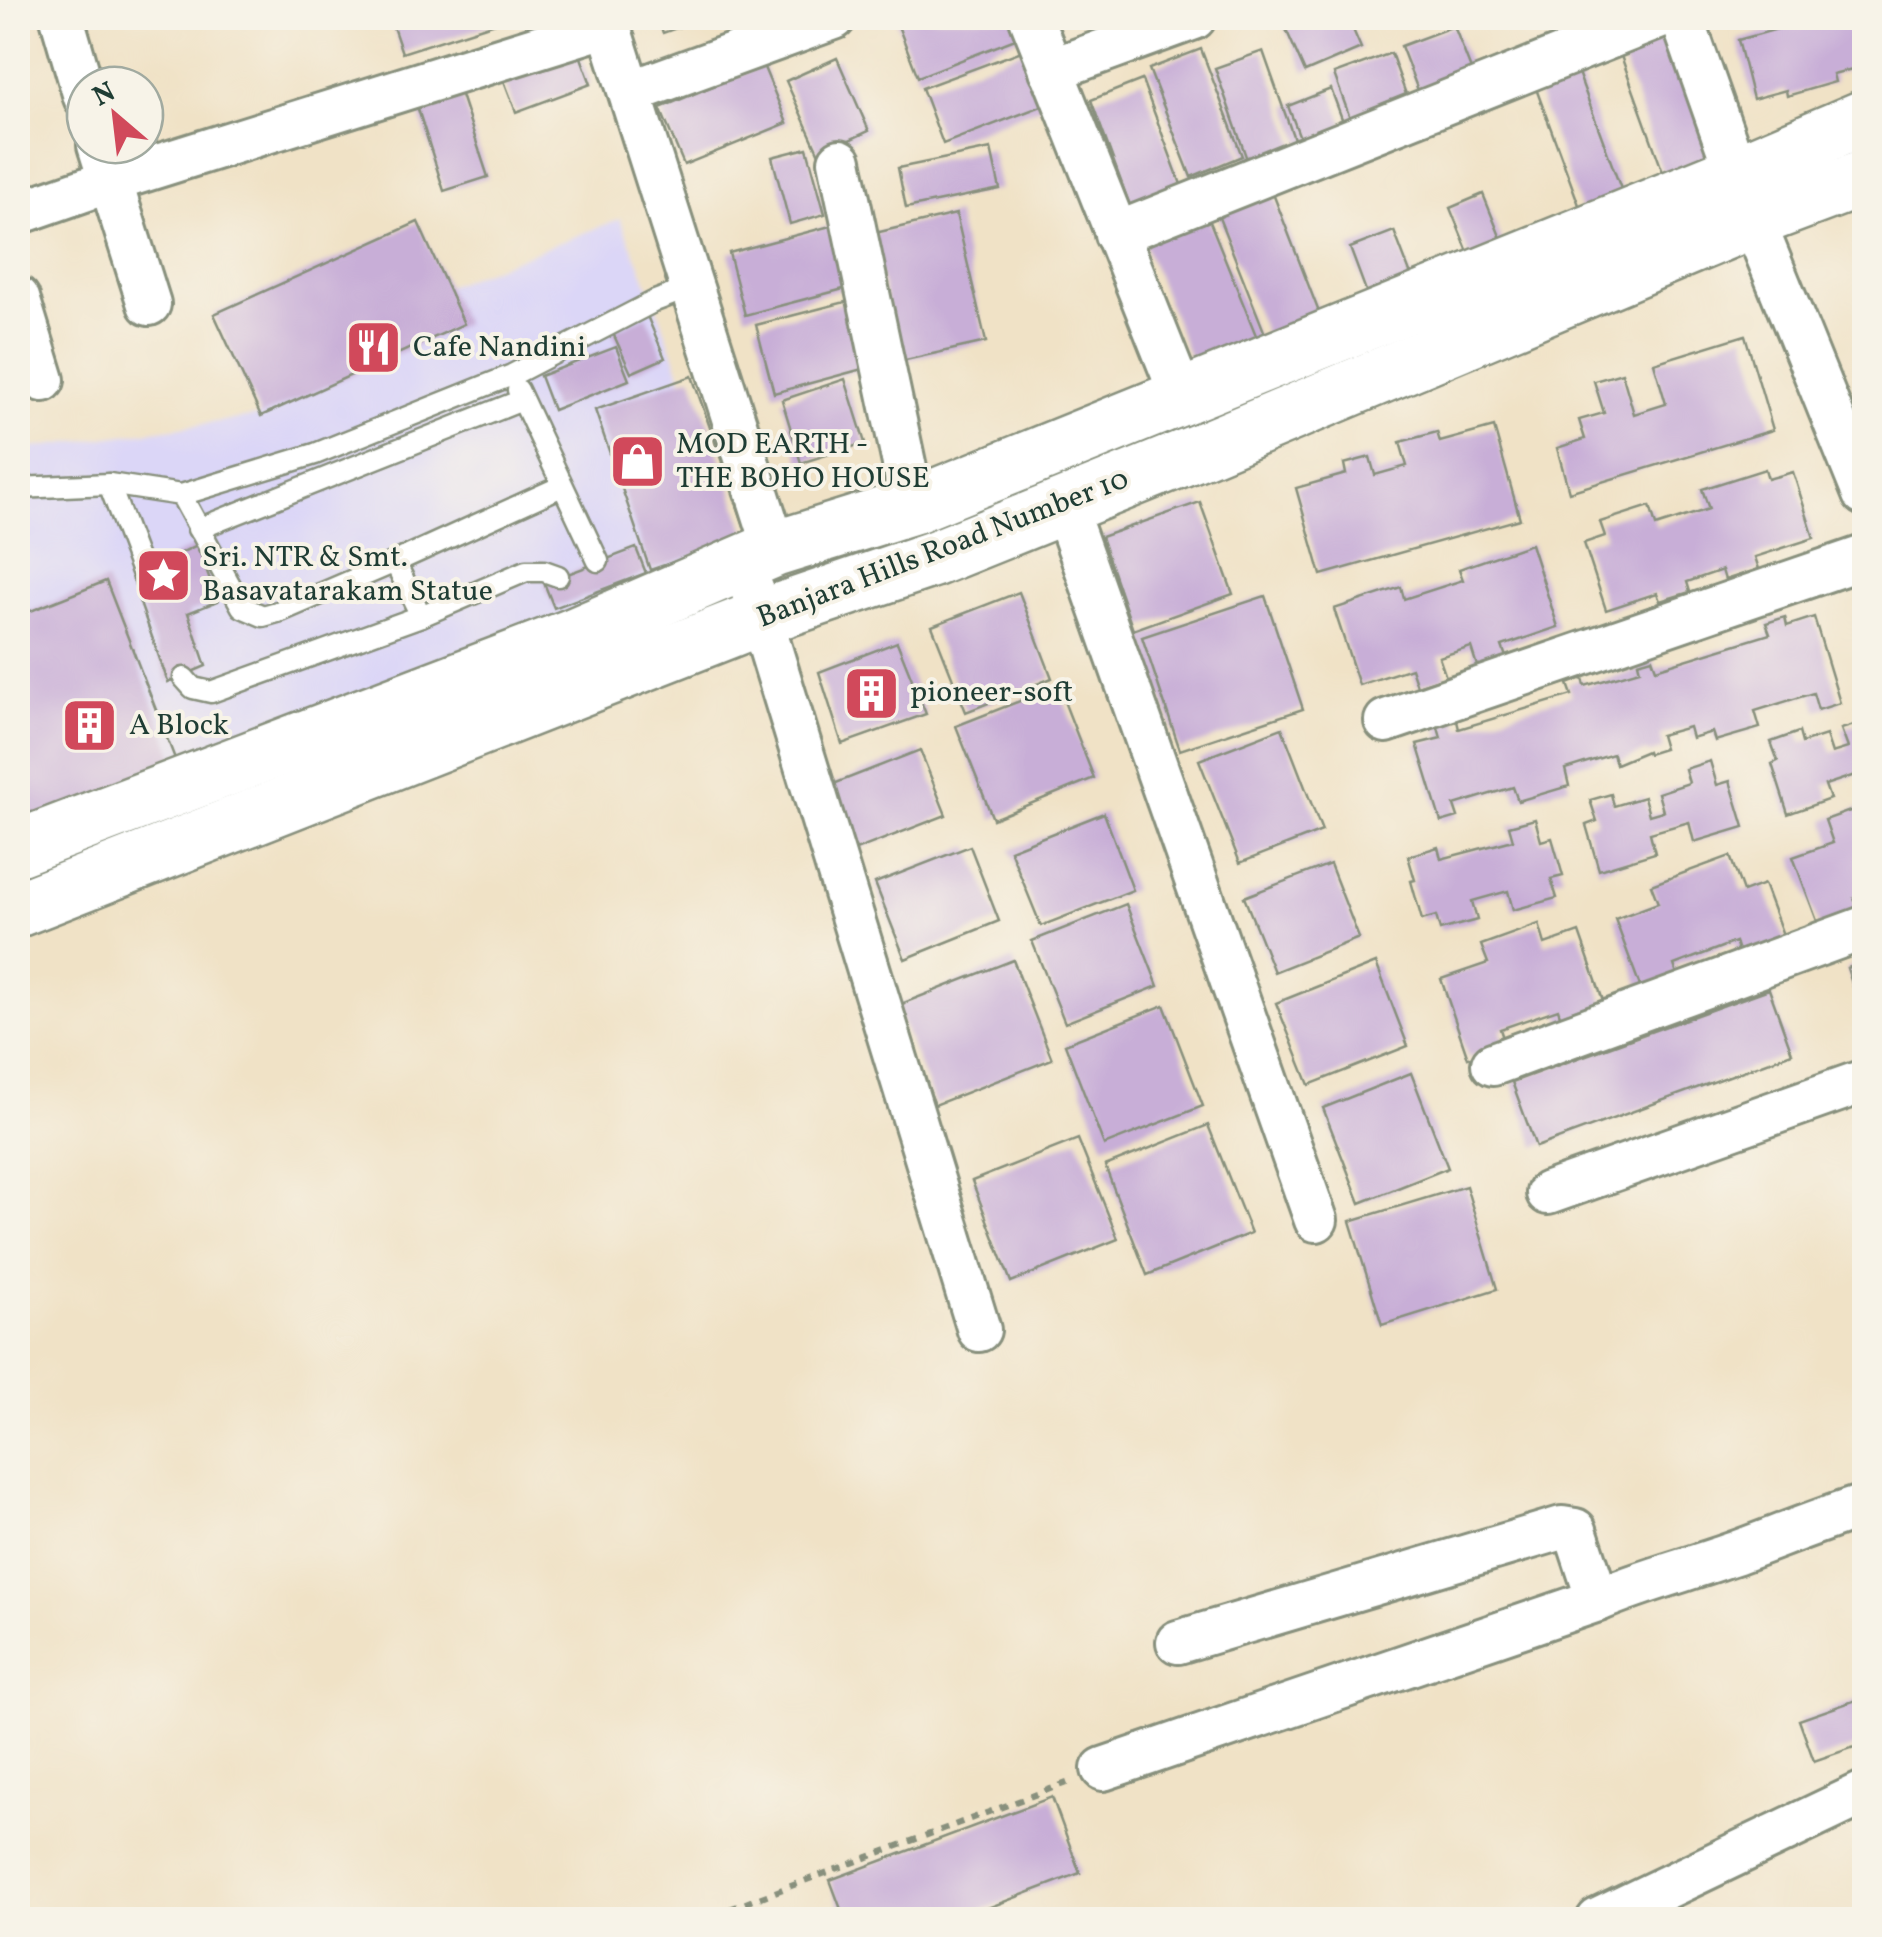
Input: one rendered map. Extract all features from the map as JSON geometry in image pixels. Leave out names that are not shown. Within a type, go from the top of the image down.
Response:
[{"type":"main road","name":"Banjara Hills Road Number 10","points":[[18,909],[762,617],[933,559],[1064,505],[1744,197],[1864,118]]},
{"type":"main road","name":"Banjara Hills Road Number 10","points":[[18,848],[597,614],[913,506],[1182,397],[1744,197],[1864,178]]},
{"type":"street","points":[[62,18],[76,65]]},
{"type":"street","points":[[631,92],[834,18]]},
{"type":"street","points":[[1031,18],[1182,397]]},
{"type":"street","points":[[1051,70],[1194,18]]},
{"type":"street","points":[[1116,234],[1658,18]]},
{"type":"street","points":[[1682,18],[1744,197],[1864,494]]},
{"type":"street","points":[[165,146],[607,21],[692,288],[758,556],[762,617],[979,1330]]},
{"type":"street","points":[[840,162],[913,506]]},
{"type":"street","points":[[18,213],[101,165]]},
{"type":"street","points":[[105,165],[149,304]]},
{"type":"street","points":[[18,298],[43,380]]},
{"type":"street","points":[[1064,505],[1316,1220]]},
{"type":"street","points":[[1386,721],[1864,556]]},
{"type":"street","points":[[1492,1064],[1864,928]]},
{"type":"street","points":[[1548,1193],[1864,1081]]},
{"type":"street","points":[[1103,1770],[1864,1506]]},
{"type":"street","points":[[1178,1642],[1562,1528],[1575,1530],[1598,1600]]},
{"type":"street","points":[[1598,1920],[1864,1793]]},
{"type":"lane","points":[[18,488],[109,484],[180,495],[315,454],[512,374],[656,300],[692,288]]},
{"type":"lane","points":[[512,374],[598,561]]},
{"type":"lane","points":[[198,529],[522,400]]},
{"type":"lane","points":[[109,484],[148,585]]},
{"type":"lane","points":[[180,495],[242,608],[255,614],[282,611],[562,486]]},
{"type":"lane","points":[[395,562],[421,616]]},
{"type":"lane","points":[[184,678],[192,688],[211,692],[421,616],[526,572],[544,571],[558,576]]},
{"type":"path","points":[[700,1920],[1103,1770]]},
{"type":"shaded area","points":[[620,219],[655,301],[742,552],[18,842],[18,450],[260,416],[214,314],[418,222],[447,286]]},
{"type":"building","points":[[390,18],[511,18],[402,53]]},
{"type":"building","points":[[657,18],[704,18],[663,33]]},
{"type":"building","points":[[895,18],[1016,18],[1023,36],[918,77]]},
{"type":"building","points":[[1281,18],[1348,18],[1361,48],[1305,72]]},
{"type":"building","points":[[1775,18],[1864,18],[1864,66],[1833,74],[1835,82],[1787,96],[1786,90],[1753,99],[1738,40],[1778,29]]},
{"type":"building","points":[[1668,22],[1723,173],[1670,192],[1616,42]]},
{"type":"building","points":[[1454,26],[1474,77],[1421,98],[1401,46]]},
{"type":"building","points":[[576,44],[591,84],[516,112],[501,73]]},
{"type":"building","points":[[1027,49],[1047,104],[943,144],[922,88]]},
{"type":"building","points":[[1201,49],[1242,156],[1191,177],[1149,69]]},
{"type":"building","points":[[1263,51],[1299,153],[1251,171],[1215,68]]},
{"type":"building","points":[[1391,53],[1411,108],[1354,129],[1334,74]]},
{"type":"building","points":[[837,58],[869,131],[819,154],[786,81]]},
{"type":"building","points":[[1573,59],[1628,208],[1586,224],[1531,75]]},
{"type":"building","points":[[763,65],[787,123],[684,165],[660,108]]},
{"type":"building","points":[[1142,80],[1182,187],[1130,206],[1091,100]]},
{"type":"building","points":[[1331,89],[1348,135],[1305,151],[1288,106]]},
{"type":"building","points":[[460,92],[488,177],[444,191],[417,106]]},
{"type":"building","points":[[807,148],[825,214],[790,224],[772,157]]},
{"type":"building","points":[[991,149],[1000,189],[906,208],[898,168]]},
{"type":"building","points":[[1267,178],[1327,333],[1273,354],[1212,200]]},
{"type":"building","points":[[1483,194],[1508,256],[1475,269],[1450,208]]},
{"type":"building","points":[[1204,207],[1264,355],[1199,381],[1140,233]]},
{"type":"building","points":[[956,214],[986,342],[901,361],[871,234]]},
{"type":"building","points":[[418,222],[464,324],[261,416],[214,314]]},
{"type":"building","points":[[834,225],[851,287],[745,315],[729,253]]},
{"type":"building","points":[[1394,231],[1417,291],[1372,307],[1350,248]]},
{"type":"building","points":[[849,301],[866,368],[774,393],[756,325]]},
{"type":"building","points":[[647,316],[665,358],[631,373],[612,331]]},
{"type":"building","points":[[1745,335],[1773,430],[1569,492],[1557,448],[1585,439],[1579,420],[1604,413],[1594,381],[1622,373],[1634,414],[1666,404],[1654,363]]},
{"type":"building","points":[[616,347],[629,380],[553,410],[540,376]]},
{"type":"building","points":[[692,376],[748,537],[650,570],[595,410]]},
{"type":"building","points":[[845,379],[865,443],[801,463],[782,400]]},
{"type":"building","points":[[1494,427],[1520,519],[1321,575],[1296,488],[1346,474],[1344,464],[1370,457],[1375,475],[1407,466],[1400,442],[1437,432],[1440,442]]},
{"type":"building","points":[[1765,469],[1768,479],[1793,472],[1814,538],[1755,557],[1759,569],[1725,580],[1722,570],[1687,582],[1690,592],[1660,601],[1657,593],[1606,610],[1584,543],[1605,536],[1600,522],[1650,506],[1656,526],[1709,509],[1702,489]]},
{"type":"building","points":[[1200,502],[1233,594],[1133,630],[1101,537]]},
{"type":"building","points":[[1531,544],[1558,627],[1502,646],[1506,657],[1477,666],[1471,647],[1439,657],[1446,677],[1417,686],[1411,668],[1359,685],[1334,609],[1401,587],[1404,599],[1463,580],[1459,569]]},
{"type":"building","points":[[197,545],[218,601],[188,613],[206,666],[168,682],[136,592],[175,577],[168,559]]},
{"type":"building","points":[[636,548],[646,573],[554,608],[544,583]]},
{"type":"building","name":"A Block","points":[[106,581],[179,769],[18,831],[18,616]]},
{"type":"building","points":[[1019,592],[1052,678],[966,712],[932,626]]},
{"type":"building","points":[[1265,596],[1303,709],[1180,750],[1142,637]]},
{"type":"building","points":[[1785,617],[1787,626],[1814,617],[1840,703],[1818,710],[1813,693],[1755,711],[1760,728],[1715,741],[1712,732],[1692,738],[1689,727],[1660,735],[1664,749],[1648,754],[1647,751],[1616,764],[1613,754],[1565,769],[1569,786],[1518,801],[1513,787],[1454,805],[1458,817],[1441,822],[1417,744],[1441,738],[1437,724],[1456,717],[1459,729],[1572,695],[1568,684],[1583,678],[1585,686],[1640,670],[1638,662],[1652,658],[1656,669],[1770,634],[1766,623]]},
{"type":"building","name":"pioneer-soft","points":[[897,642],[926,714],[842,744],[819,672]]},
{"type":"building","points":[[1058,686],[1094,778],[993,819],[956,726]]},
{"type":"building","points":[[1864,722],[1864,772],[1825,785],[1830,799],[1788,814],[1772,764],[1778,761],[1771,742],[1799,732],[1802,743],[1826,735],[1832,753],[1848,748],[1841,729]]},
{"type":"building","points":[[1282,728],[1322,831],[1240,863],[1199,760]]},
{"type":"building","points":[[920,750],[946,815],[856,850],[831,785]]},
{"type":"building","points":[[1710,761],[1717,785],[1730,781],[1744,827],[1694,842],[1689,822],[1650,833],[1655,853],[1599,870],[1586,825],[1597,821],[1590,800],[1611,794],[1614,806],[1644,797],[1649,815],[1663,811],[1658,793],[1689,783],[1685,769]]},
{"type":"building","points":[[1864,806],[1864,894],[1854,898],[1860,915],[1820,929],[1793,857],[1833,843],[1825,820]]},
{"type":"building","points":[[1104,813],[1133,890],[1041,926],[1010,850]]},
{"type":"building","points":[[1535,819],[1541,841],[1552,838],[1563,876],[1551,879],[1557,898],[1513,910],[1508,891],[1472,901],[1477,920],[1440,930],[1436,916],[1422,920],[1408,856],[1438,847],[1441,859],[1513,840],[1509,826]]},
{"type":"building","points":[[970,846],[999,921],[905,959],[875,883]]},
{"type":"building","points":[[1730,856],[1743,892],[1764,884],[1786,943],[1741,960],[1735,942],[1674,965],[1680,983],[1644,997],[1615,919],[1658,903],[1651,885]]},
{"type":"building","points":[[1330,864],[1359,938],[1274,972],[1244,897]]},
{"type":"building","points":[[1126,904],[1158,986],[1065,1023],[1032,941]]},
{"type":"building","points":[[1539,924],[1545,944],[1579,932],[1606,1009],[1563,1024],[1558,1009],[1500,1029],[1505,1044],[1468,1058],[1441,979],[1488,963],[1481,945]]},
{"type":"building","points":[[1013,960],[1052,1059],[935,1105],[896,1006]]},
{"type":"building","points":[[1376,963],[1408,1046],[1309,1085],[1276,1003]]},
{"type":"building","points":[[1864,963],[1864,1020],[1847,968]]},
{"type":"building","points":[[1769,989],[1792,1053],[1536,1147],[1512,1082]]},
{"type":"building","points":[[1164,1005],[1203,1106],[1104,1145],[1065,1044]]},
{"type":"building","points":[[1411,1073],[1448,1168],[1360,1203],[1323,1108]]},
{"type":"building","points":[[1208,1125],[1251,1233],[1147,1275],[1105,1166]]},
{"type":"building","points":[[1078,1139],[1118,1239],[1011,1282],[972,1181]]},
{"type":"building","points":[[1466,1186],[1497,1289],[1382,1325],[1350,1221]]},
{"type":"building","points":[[1859,1699],[1864,1713],[1864,1756],[1860,1745],[1814,1761],[1799,1720]]},
{"type":"building","points":[[1052,1797],[1080,1873],[956,1920],[845,1920],[830,1880]]},
{"type":"place","name":"Cafe Nandini","points":[[374,348]]},
{"type":"place","name":"MOD EARTH - THE BOHO HOUSE","points":[[637,462]]},
{"type":"place","name":"Sri. NTR & Smt. Basavatarakam Statue","points":[[163,575]]},
{"type":"place","name":"pioneer-soft","points":[[871,693]]},
{"type":"place","name":"A Block","points":[[90,726]]}]
